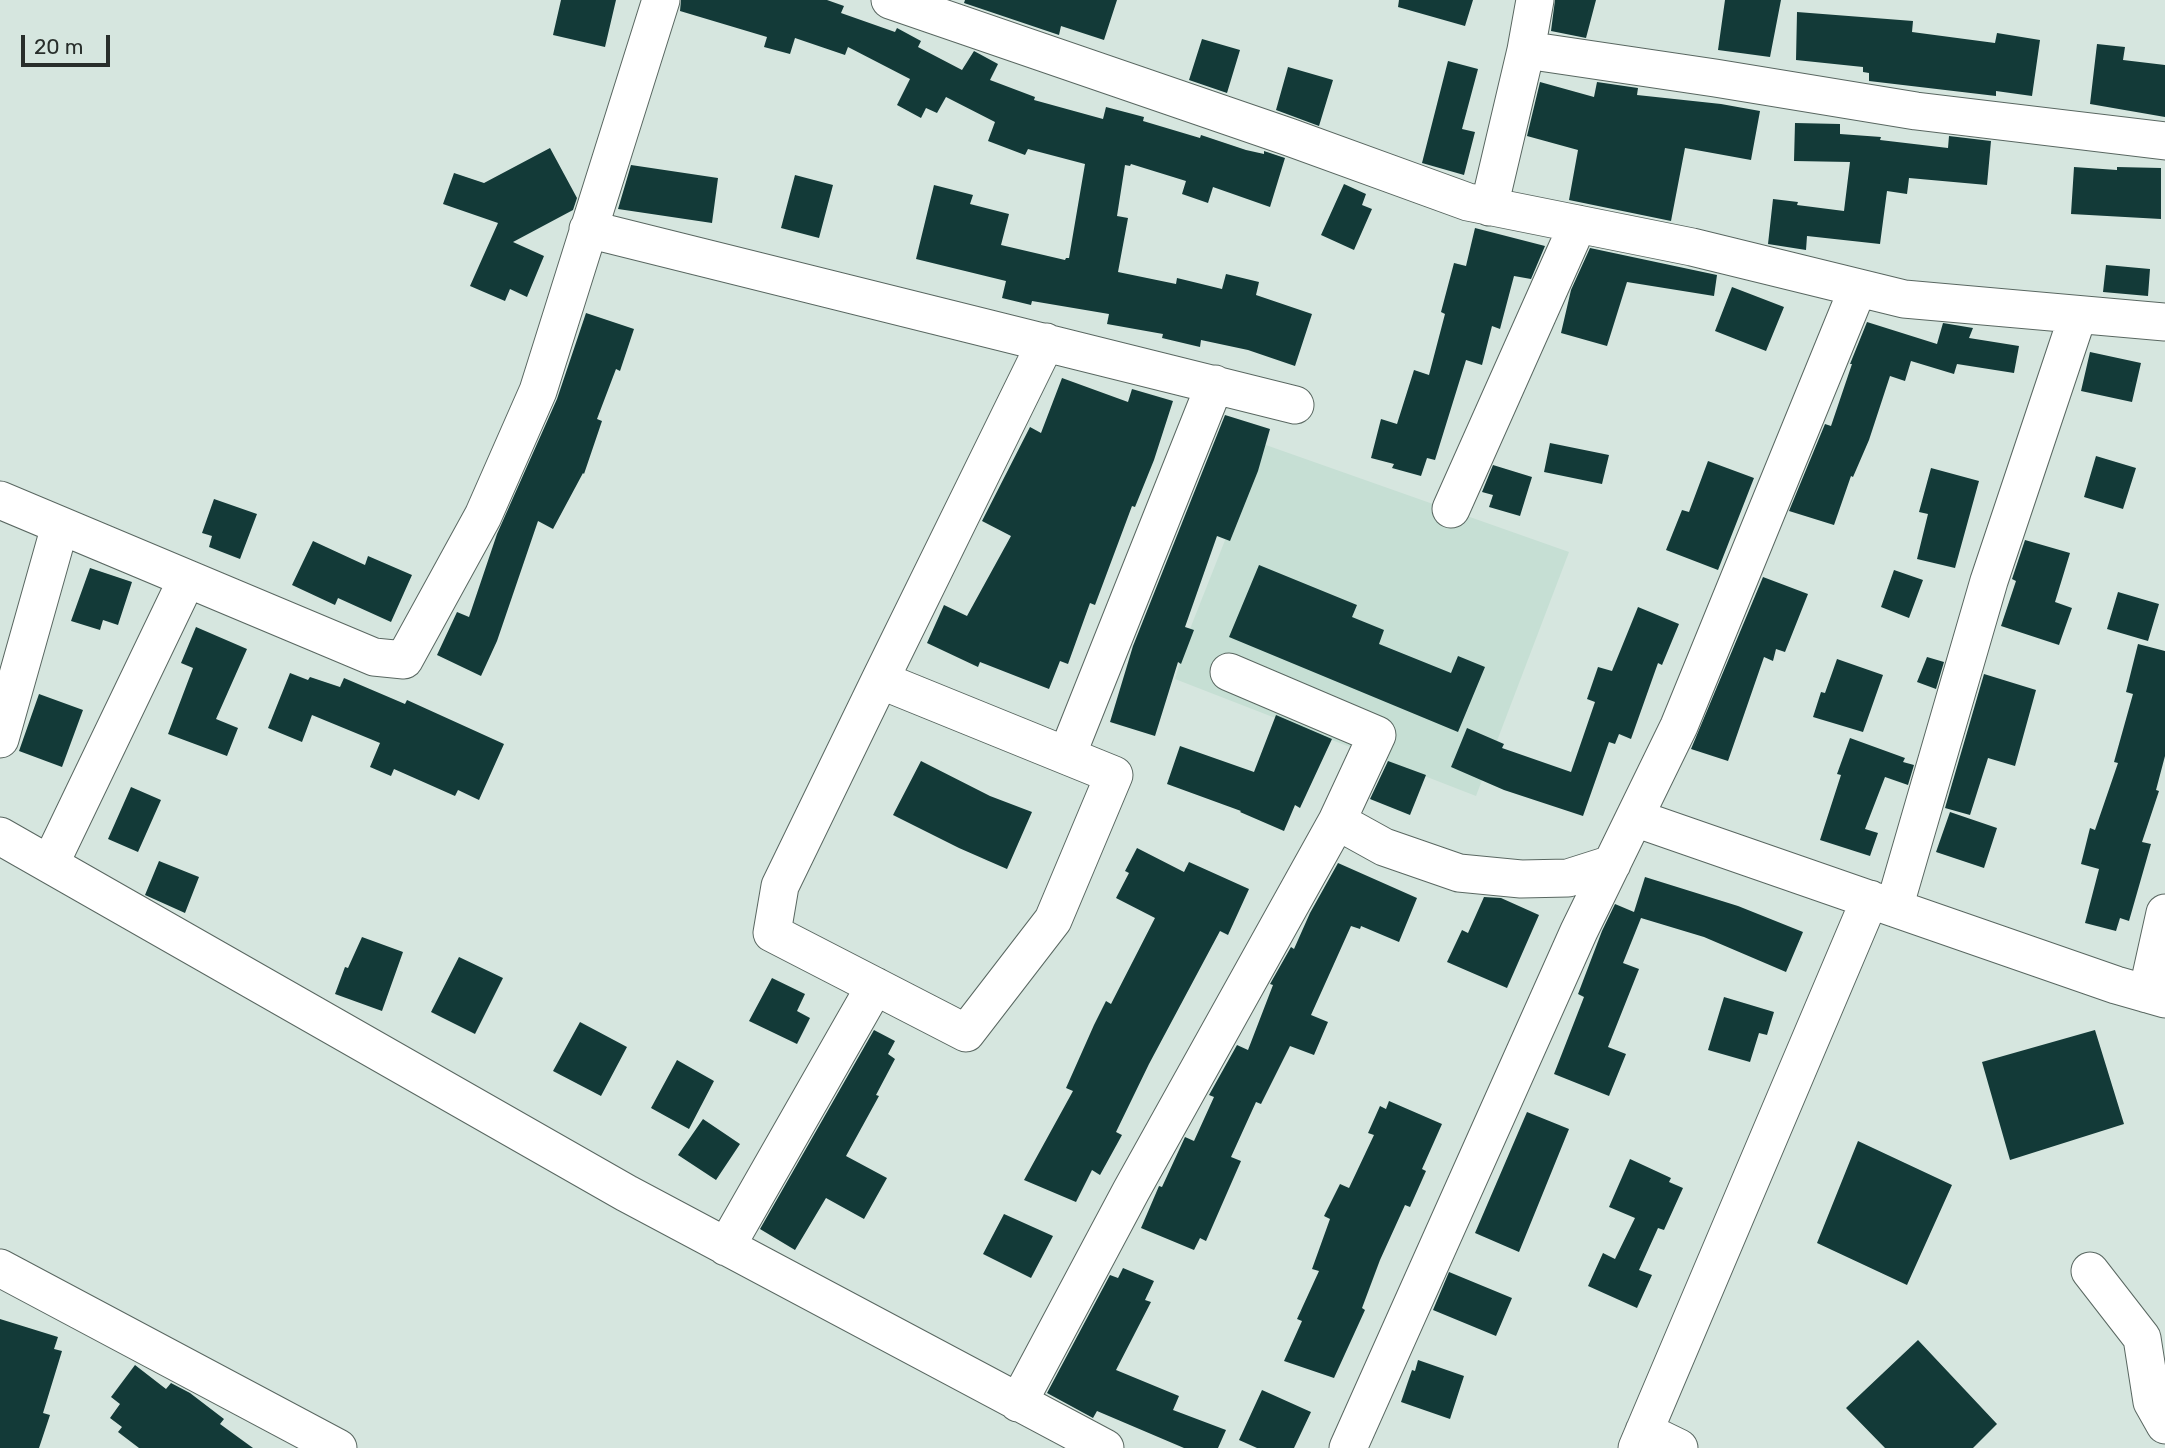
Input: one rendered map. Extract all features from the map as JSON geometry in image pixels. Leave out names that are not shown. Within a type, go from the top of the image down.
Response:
[{"type":"street","points":[[0,500],[374,657],[404,660],[483,516],[538,391],[661,0]]},
{"type":"street","points":[[890,0],[1289,137],[1468,202],[1692,247],[1904,299],[2165,322]]},
{"type":"street","points":[[1489,207],[1526,51],[1535,0]]},
{"type":"street","points":[[1526,51],[1916,111],[2165,141]]},
{"type":"street","points":[[1451,509],[1578,225]]},
{"type":"street","points":[[588,229],[1295,405]]},
{"type":"street","points":[[1348,1448],[1579,931],[1679,726],[1858,288]]},
{"type":"street","points":[[1679,1448],[1640,1440],[1882,903],[2078,315]]},
{"type":"street","points":[[880,680],[1114,775],[1053,919],[966,1033],[772,933],[780,886],[880,680],[1046,342]]},
{"type":"street","points":[[1067,755],[1215,384]]},
{"type":"street","points":[[0,738],[60,526]]},
{"type":"street","points":[[50,864],[187,579]]},
{"type":"street","points":[[1018,1403],[1131,1191],[1337,821],[1377,735],[1229,672]]},
{"type":"street","points":[[1634,818],[2156,996],[2165,913]]},
{"type":"street","points":[[1337,821],[1384,847],[1459,873],[1521,879],[1568,878],[1612,864]]},
{"type":"street","points":[[5,851],[50,864],[626,1193],[1018,1403],[1085,1444]]},
{"type":"street","points":[[726,1247],[875,986]]},
{"type":"street","points":[[0,1268],[338,1448]]},
{"type":"street","points":[[2090,1272],[2142,1338],[2152,1402],[2165,1425]]},
{"type":"shaded area","points":[[1263,444],[1569,552],[1476,796],[1175,679],[1188,634]]},
{"type":"building","points":[[561,0],[616,0],[605,47],[553,35]]},
{"type":"building","points":[[681,0],[827,0],[844,6],[841,13],[895,32],[897,28],[921,41],[918,47],[962,70],[974,51],[998,64],[990,80],[1035,97],[1034,100],[1103,119],[1106,107],[1144,117],[1143,121],[1200,138],[1201,135],[1246,150],[1264,154],[1264,151],[1285,158],[1270,207],[1213,187],[1208,203],[1182,194],[1186,181],[1131,164],[1125,165],[1117,216],[1128,218],[1118,272],[1176,284],[1177,278],[1222,289],[1226,274],[1259,282],[1256,295],[1312,314],[1295,366],[1248,350],[1201,340],[1200,347],[1162,338],[1163,334],[1107,324],[1109,314],[1032,301],[1031,305],[1002,298],[1006,281],[916,259],[934,185],[973,195],[970,204],[1009,214],[1001,245],[1065,260],[1069,258],[1085,164],[1028,149],[1025,155],[988,141],[995,122],[946,97],[937,113],[926,108],[921,118],[897,105],[910,79],[848,47],[845,55],[795,38],[790,54],[764,47],[767,37],[680,11]]},
{"type":"building","points":[[965,0],[1117,0],[1104,40],[1061,26],[1059,35],[964,3]]},
{"type":"building","points":[[1399,0],[1473,0],[1465,26],[1398,7]]},
{"type":"building","points":[[1555,0],[1596,0],[1586,38],[1551,31]]},
{"type":"building","points":[[1725,0],[1781,0],[1770,57],[1718,50]]},
{"type":"building","points":[[1797,12],[1913,21],[1912,32],[1995,43],[1997,33],[2040,40],[2032,96],[1996,91],[1996,96],[1869,81],[1869,73],[1863,72],[1863,67],[1796,60]]},
{"type":"building","points":[[1202,39],[1240,50],[1227,93],[1189,80]]},
{"type":"building","points":[[2097,44],[2125,47],[2123,60],[2165,65],[2165,117],[2090,104]]},
{"type":"building","points":[[1448,61],[1478,69],[1462,129],[1475,132],[1464,175],[1422,163]]},
{"type":"building","points":[[1288,67],[1333,80],[1319,126],[1276,110]]},
{"type":"building","points":[[1540,82],[1594,97],[1597,82],[1638,88],[1637,95],[1760,111],[1751,160],[1685,148],[1671,221],[1569,200],[1578,150],[1527,136]]},
{"type":"building","points":[[1795,123],[1840,124],[1840,134],[1881,137],[1880,140],[1948,148],[1949,136],[1991,141],[1987,185],[1909,178],[1907,194],[1887,191],[1880,244],[1807,236],[1806,250],[1768,244],[1773,199],[1844,211],[1850,162],[1794,161]]},
{"type":"building","points":[[550,148],[577,198],[573,210],[513,242],[544,256],[527,297],[510,289],[505,301],[470,286],[498,223],[443,204],[454,173],[484,183]]},
{"type":"building","points":[[631,165],[718,178],[712,223],[618,209]]},
{"type":"building","points":[[2074,167],[2117,170],[2117,167],[2161,168],[2161,219],[2071,214]]},
{"type":"building","points":[[795,175],[833,185],[819,238],[781,228]]},
{"type":"building","points":[[1344,184],[1366,194],[1362,205],[1372,209],[1354,250],[1321,235]]},
{"type":"building","points":[[1475,228],[1545,246],[1531,279],[1514,276],[1500,329],[1492,326],[1482,365],[1466,360],[1435,460],[1427,458],[1421,476],[1392,468],[1394,464],[1371,458],[1381,419],[1397,424],[1414,370],[1429,375],[1445,314],[1441,312],[1454,263],[1466,266]]},
{"type":"building","points":[[1590,248],[1717,275],[1714,296],[1627,282],[1607,346],[1561,333],[1571,290]]},
{"type":"building","points":[[2106,265],[2150,269],[2148,296],[2103,292]]},
{"type":"building","points":[[1732,287],[1784,307],[1766,351],[1715,331]]},
{"type":"building","points":[[586,313],[634,329],[620,371],[616,369],[597,419],[602,421],[584,474],[553,529],[538,521],[497,641],[481,676],[437,655],[457,612],[469,617],[497,534],[557,399]]},
{"type":"building","points":[[1867,322],[1937,344],[1943,323],[1973,328],[1969,338],[2019,346],[2014,373],[1957,364],[1954,374],[1911,361],[1905,381],[1890,376],[1869,440],[1853,477],[1851,476],[1834,525],[1789,511],[1825,424],[1831,426],[1850,364]]},
{"type":"building","points":[[2090,352],[2141,363],[2132,402],[2081,391]]},
{"type":"building","points":[[1062,378],[1128,402],[1132,389],[1173,401],[1154,460],[1135,507],[1132,506],[1095,605],[1090,603],[1068,664],[1060,661],[1049,689],[980,662],[978,667],[927,643],[944,605],[967,616],[1011,536],[982,521],[1030,427],[1041,433]]},
{"type":"building","points":[[1225,415],[1270,429],[1258,471],[1230,541],[1217,536],[1185,627],[1194,630],[1181,664],[1178,662],[1155,736],[1110,722],[1133,646]]},
{"type":"building","points":[[1550,443],[1609,455],[1602,484],[1544,472]]},
{"type":"building","points":[[2096,456],[2136,468],[2123,509],[2084,497]]},
{"type":"building","points":[[1708,461],[1754,478],[1718,570],[1666,550],[1682,510],[1689,512]]},
{"type":"building","points":[[1493,465],[1532,477],[1520,516],[1489,507],[1493,495],[1482,492]]},
{"type":"building","points":[[1931,468],[1979,481],[1955,568],[1917,559],[1928,514],[1919,512]]},
{"type":"building","points":[[214,499],[257,514],[240,559],[209,547],[212,536],[202,533]]},
{"type":"building","points":[[2025,540],[2070,553],[2055,602],[2072,608],[2059,645],[2001,626],[2016,581],[2012,579]]},
{"type":"building","points":[[313,541],[365,565],[368,556],[412,575],[391,622],[338,598],[335,605],[292,585]]},
{"type":"building","points":[[1259,565],[1357,605],[1352,617],[1384,630],[1379,644],[1451,673],[1458,656],[1485,667],[1458,732],[1229,637]]},
{"type":"building","points":[[90,568],[132,582],[118,625],[103,620],[100,630],[71,621]]},
{"type":"building","points":[[1894,570],[1923,580],[1909,618],[1881,607]]},
{"type":"building","points":[[1763,577],[1808,594],[1785,652],[1776,649],[1773,661],[1764,657],[1728,761],[1691,749]]},
{"type":"building","points":[[2118,592],[2159,604],[2148,641],[2107,629]]},
{"type":"building","points":[[1638,607],[1679,624],[1662,665],[1658,663],[1631,739],[1619,734],[1615,744],[1609,742],[1583,816],[1504,790],[1451,767],[1467,728],[1504,744],[1502,748],[1571,772],[1595,702],[1587,699],[1598,667],[1612,671]]},
{"type":"building","points":[[196,627],[247,649],[216,719],[238,728],[227,756],[168,734],[193,668],[181,663]]},
{"type":"building","points":[[2138,644],[2165,651],[2165,756],[2156,790],[2159,791],[2142,842],[2151,844],[2129,921],[2120,918],[2116,931],[2085,923],[2099,869],[2081,864],[2090,828],[2095,830],[2118,763],[2114,762],[2133,694],[2126,692]]},
{"type":"building","points":[[1927,657],[1944,662],[1936,689],[1917,682]]},
{"type":"building","points":[[1837,659],[1883,675],[1863,732],[1813,717],[1821,692],[1825,693]]},
{"type":"building","points":[[290,673],[340,687],[344,678],[405,704],[407,700],[504,744],[479,800],[458,790],[455,796],[394,769],[391,776],[370,767],[380,743],[312,715],[302,742],[268,728]]},
{"type":"building","points":[[1984,674],[2036,690],[2015,766],[1988,758],[1970,815],[1945,808]]},
{"type":"building","points":[[39,694],[83,710],[62,767],[19,751]]},
{"type":"building","points":[[1276,715],[1332,739],[1300,808],[1295,805],[1284,831],[1241,811],[1167,784],[1180,746],[1254,772]]},
{"type":"building","points":[[1850,738],[1905,758],[1903,762],[1914,765],[1908,785],[1885,777],[1865,829],[1878,833],[1870,856],[1820,840],[1841,775],[1837,774]]},
{"type":"building","points":[[921,761],[990,796],[1032,812],[1007,869],[893,815]]},
{"type":"building","points":[[1388,761],[1426,775],[1410,815],[1370,799]]},
{"type":"building","points":[[131,787],[161,800],[138,852],[108,839]]},
{"type":"building","points":[[1950,812],[1997,828],[1984,868],[1936,852]]},
{"type":"building","points":[[1137,848],[1184,872],[1189,862],[1249,889],[1228,935],[1220,931],[1149,1064],[1116,1132],[1122,1135],[1100,1175],[1092,1170],[1076,1202],[1024,1180],[1073,1091],[1066,1088],[1106,1001],[1111,1004],[1155,918],[1116,898],[1129,873],[1125,871]]},
{"type":"building","points":[[159,861],[199,877],[185,913],[145,895]]},
{"type":"building","points":[[1338,863],[1417,898],[1399,942],[1361,926],[1360,929],[1351,926],[1311,1015],[1328,1022],[1314,1055],[1290,1046],[1261,1104],[1256,1102],[1231,1157],[1241,1161],[1206,1241],[1200,1238],[1194,1250],[1141,1228],[1185,1137],[1194,1141],[1214,1097],[1209,1095],[1237,1045],[1248,1050],[1273,985],[1270,984],[1291,947],[1294,949],[1310,913]]},
{"type":"building","points":[[1645,877],[1738,906],[1803,932],[1786,972],[1704,937],[1641,918],[1623,963],[1639,969],[1608,1047],[1626,1054],[1609,1096],[1554,1074],[1584,997],[1578,994],[1602,931],[1615,904],[1634,912]]},
{"type":"building","points":[[1484,897],[1501,898],[1539,915],[1507,988],[1447,962],[1462,930],[1468,933]]},
{"type":"building","points":[[362,937],[403,952],[382,1011],[335,994],[345,967],[348,968]]},
{"type":"building","points":[[459,957],[503,978],[475,1034],[431,1012]]},
{"type":"building","points":[[772,978],[805,994],[797,1011],[810,1018],[797,1044],[749,1021]]},
{"type":"building","points":[[1724,997],[1774,1012],[1767,1035],[1759,1033],[1750,1062],[1708,1050]]},
{"type":"building","points":[[580,1022],[627,1047],[601,1096],[553,1071]]},
{"type":"building","points":[[874,1030],[895,1041],[888,1054],[895,1059],[876,1095],[879,1096],[846,1156],[887,1178],[864,1219],[826,1198],[795,1250],[760,1229]]},
{"type":"building","points":[[2095,1030],[2124,1124],[2010,1160],[1982,1062]]},
{"type":"building","points":[[677,1060],[714,1081],[689,1129],[651,1108]]},
{"type":"building","points":[[1389,1101],[1442,1124],[1422,1169],[1426,1171],[1410,1207],[1405,1205],[1380,1260],[1362,1308],[1365,1310],[1334,1378],[1284,1361],[1302,1321],[1297,1319],[1319,1271],[1312,1269],[1330,1219],[1324,1216],[1340,1184],[1349,1188],[1374,1135],[1368,1133],[1380,1106],[1386,1109]]},
{"type":"building","points":[[1527,1112],[1569,1129],[1519,1252],[1475,1233]]},
{"type":"building","points":[[703,1119],[740,1144],[716,1180],[678,1155]]},
{"type":"building","points":[[1858,1141],[1952,1185],[1907,1285],[1817,1243]]},
{"type":"building","points":[[1630,1159],[1671,1178],[1669,1182],[1683,1188],[1664,1230],[1658,1228],[1639,1270],[1652,1275],[1637,1308],[1588,1286],[1603,1253],[1615,1259],[1635,1218],[1609,1207]]},
{"type":"building","points":[[1004,1214],[1053,1236],[1031,1278],[983,1254]]},
{"type":"building","points":[[1123,1268],[1154,1281],[1145,1300],[1151,1302],[1116,1370],[1179,1396],[1173,1410],[1226,1430],[1218,1448],[1184,1448],[1097,1411],[1093,1418],[1047,1393],[1110,1275],[1118,1278]]},
{"type":"building","points":[[1449,1272],[1512,1298],[1496,1336],[1433,1310]]},
{"type":"building","points":[[0,1319],[58,1337],[54,1349],[62,1351],[43,1413],[50,1415],[39,1448],[0,1448]]},
{"type":"building","points":[[1918,1340],[1997,1424],[1973,1448],[1885,1448],[1846,1408]]},
{"type":"building","points":[[1418,1360],[1464,1376],[1450,1419],[1401,1402]]},
{"type":"building","points":[[135,1365],[166,1389],[171,1383],[190,1393],[224,1419],[220,1424],[253,1448],[139,1448],[118,1432],[122,1427],[110,1418],[120,1404],[111,1397]]},
{"type":"building","points":[[1262,1390],[1311,1412],[1294,1448],[1257,1448],[1239,1440]]}]
